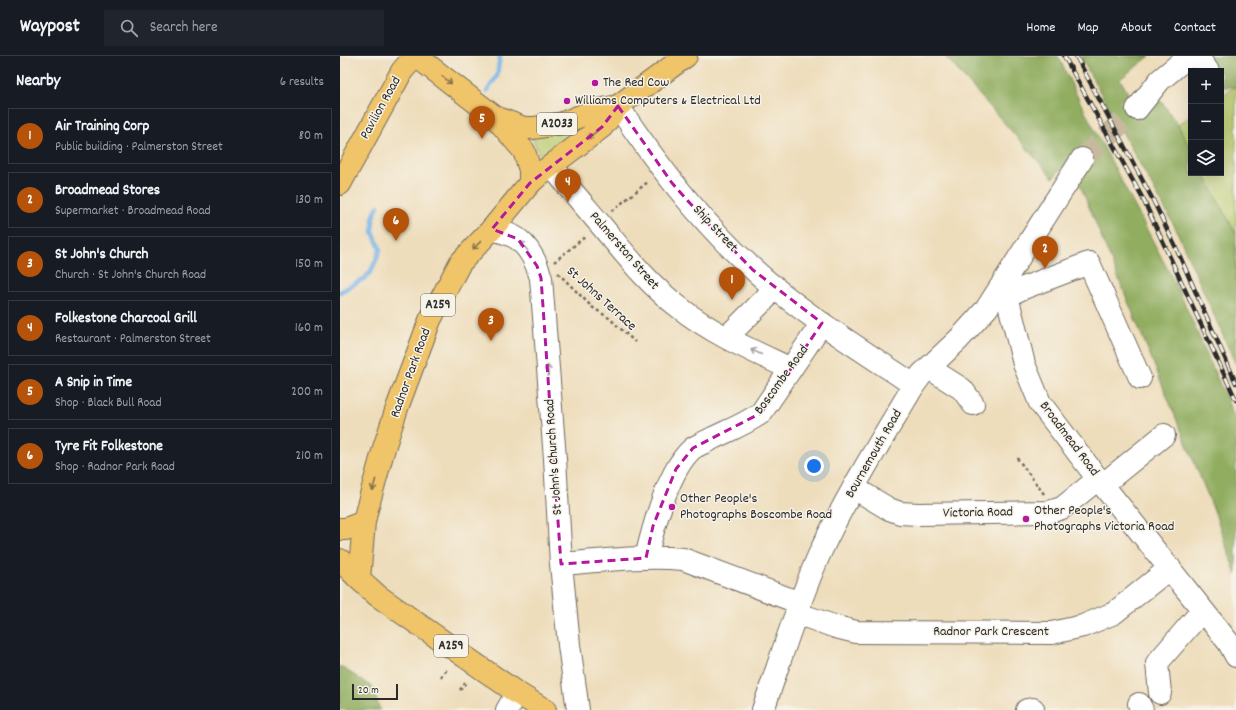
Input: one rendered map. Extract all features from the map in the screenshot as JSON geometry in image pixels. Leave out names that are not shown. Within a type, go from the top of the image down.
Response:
[{"type":"main road","points":[[415,56],[496,117],[499,123],[524,151],[530,170],[530,183]]},
{"type":"main road","name":"Pavilion Road","points":[[340,184],[402,71],[415,56]]},
{"type":"main road","name":"A2033","points":[[530,183],[602,127],[618,106],[686,56]]},
{"type":"main road","name":"A2033","points":[[496,117],[524,128],[534,128],[563,123],[593,111],[618,106]]},
{"type":"main road","name":"Radnor Park Road","points":[[358,579],[364,522],[384,448],[397,408],[430,320],[460,263],[492,229],[530,183]]},
{"type":"main road","points":[[340,529],[346,529],[364,522]]},
{"type":"main road","name":"Radnor Park Road","points":[[340,551],[352,542],[364,522]]},
{"type":"main road","name":"A259","points":[[340,560],[358,579],[378,596],[512,701],[546,710]]},
{"type":"street","points":[[1137,108],[1160,80],[1189,56]]},
{"type":"street","points":[[1197,56],[1206,68]]},
{"type":"street","name":"Ship Street","points":[[618,106],[672,183],[753,270],[790,300],[822,323],[914,384]]},
{"type":"street","points":[[1003,292],[1082,159]]},
{"type":"street","name":"Palmerston Street","points":[[552,166],[596,228],[659,291],[681,309],[710,328],[735,342],[791,369]]},
{"type":"street","name":"St John's Church Road","points":[[492,229],[518,239],[527,249],[537,266],[541,278],[561,564],[569,645],[578,710]]},
{"type":"street","points":[[1003,292],[1021,289],[1089,263],[1140,378]]},
{"type":"street","points":[[732,332],[766,298],[774,286]]},
{"type":"street","name":"Bournemouth Road","points":[[763,710],[798,608],[820,555],[854,488],[914,384],[1003,292]]},
{"type":"street","name":"Broadmead Road","points":[[1003,292],[1024,364],[1040,403],[1105,478],[1170,568],[1230,643],[1236,656]]},
{"type":"street","name":"Boscombe Road","points":[[646,558],[653,526],[676,469],[693,448],[748,423],[761,414],[822,323]]},
{"type":"street","points":[[929,368],[962,389],[973,404]]},
{"type":"street","name":"Victoria Road","points":[[854,488],[889,509],[900,513],[1050,512],[1062,508],[1164,435]]},
{"type":"street","name":"Radnor Park Crescent","points":[[561,564],[646,558],[683,559],[798,608],[836,627],[856,632],[1052,633],[1083,626],[1114,613],[1170,568]]},
{"type":"street","points":[[1160,693],[1157,663],[1195,619]]},
{"type":"path","points":[[551,265],[596,228],[602,220],[650,180]]},
{"type":"path","name":"St Johns Terrace","points":[[554,272],[562,275],[588,304],[608,318],[635,342]]},
{"type":"path","points":[[1017,458],[1046,497],[1050,512]]},
{"type":"path","points":[[441,677],[448,668]]},
{"type":"path","points":[[460,690],[467,681]]},
{"type":"highlighted area","points":[[618,106],[672,183],[713,229],[753,270],[822,323],[761,413],[693,448],[676,469],[653,526],[646,558],[561,564],[541,278],[537,266],[518,239],[492,229],[530,183],[602,127]]},
{"type":"green space","points":[[945,56],[1058,56],[1079,100],[1179,291],[1236,421],[1236,575],[1215,513],[1078,180],[1077,151],[1053,178]]},
{"type":"green space","points":[[1080,56],[1150,56],[1120,79],[1141,117],[1161,101],[1178,125],[1188,144],[1188,176],[1205,176],[1236,234],[1236,365],[1175,227]]},
{"type":"green space","points":[[1207,56],[1236,56],[1235,87],[1224,87],[1224,68],[1210,68]]},
{"type":"green space","points":[[1236,86],[1236,234],[1205,176],[1224,176],[1224,94]]},
{"type":"green space","points":[[1188,118],[1188,144],[1178,125]]},
{"type":"green space","points":[[580,125],[581,130],[542,159],[531,136]]},
{"type":"green space","points":[[340,666],[372,687],[380,710],[340,710]]},
{"type":"waterway","points":[[487,91],[497,76],[500,56]]},
{"type":"waterway","points":[[340,292],[365,278],[371,271],[377,258],[380,249],[373,232],[373,218],[378,206]]},
{"type":"tunnel","points":[[1082,159],[1137,109]]},
{"type":"railway","points":[[1064,56],[1143,199],[1236,400]]},
{"type":"railway","points":[[1076,56],[1153,200],[1177,250],[1236,383]]},
{"type":"place","name":"The Red Cow","points":[[595,83]]},
{"type":"place","name":"Williams Computers & Electrical Ltd","points":[[567,101]]},
{"type":"place","name":"A Snip in Time","points":[[482,139]]},
{"type":"place","name":"Folkestone Charcoal Grill","points":[[568,202]]},
{"type":"place","name":"Tyre Fit Folkestone","points":[[396,241]]},
{"type":"place","name":"Broadmead Stores","points":[[1045,269]]},
{"type":"place","name":"Air Training Corp","points":[[732,300]]},
{"type":"place","name":"St John's Church","points":[[491,341]]},
{"type":"place","name":"Other People's Photographs Boscombe Road","points":[[672,507]]},
{"type":"place","name":"Other People's Photographs Victoria Road","points":[[1026,519]]}]
